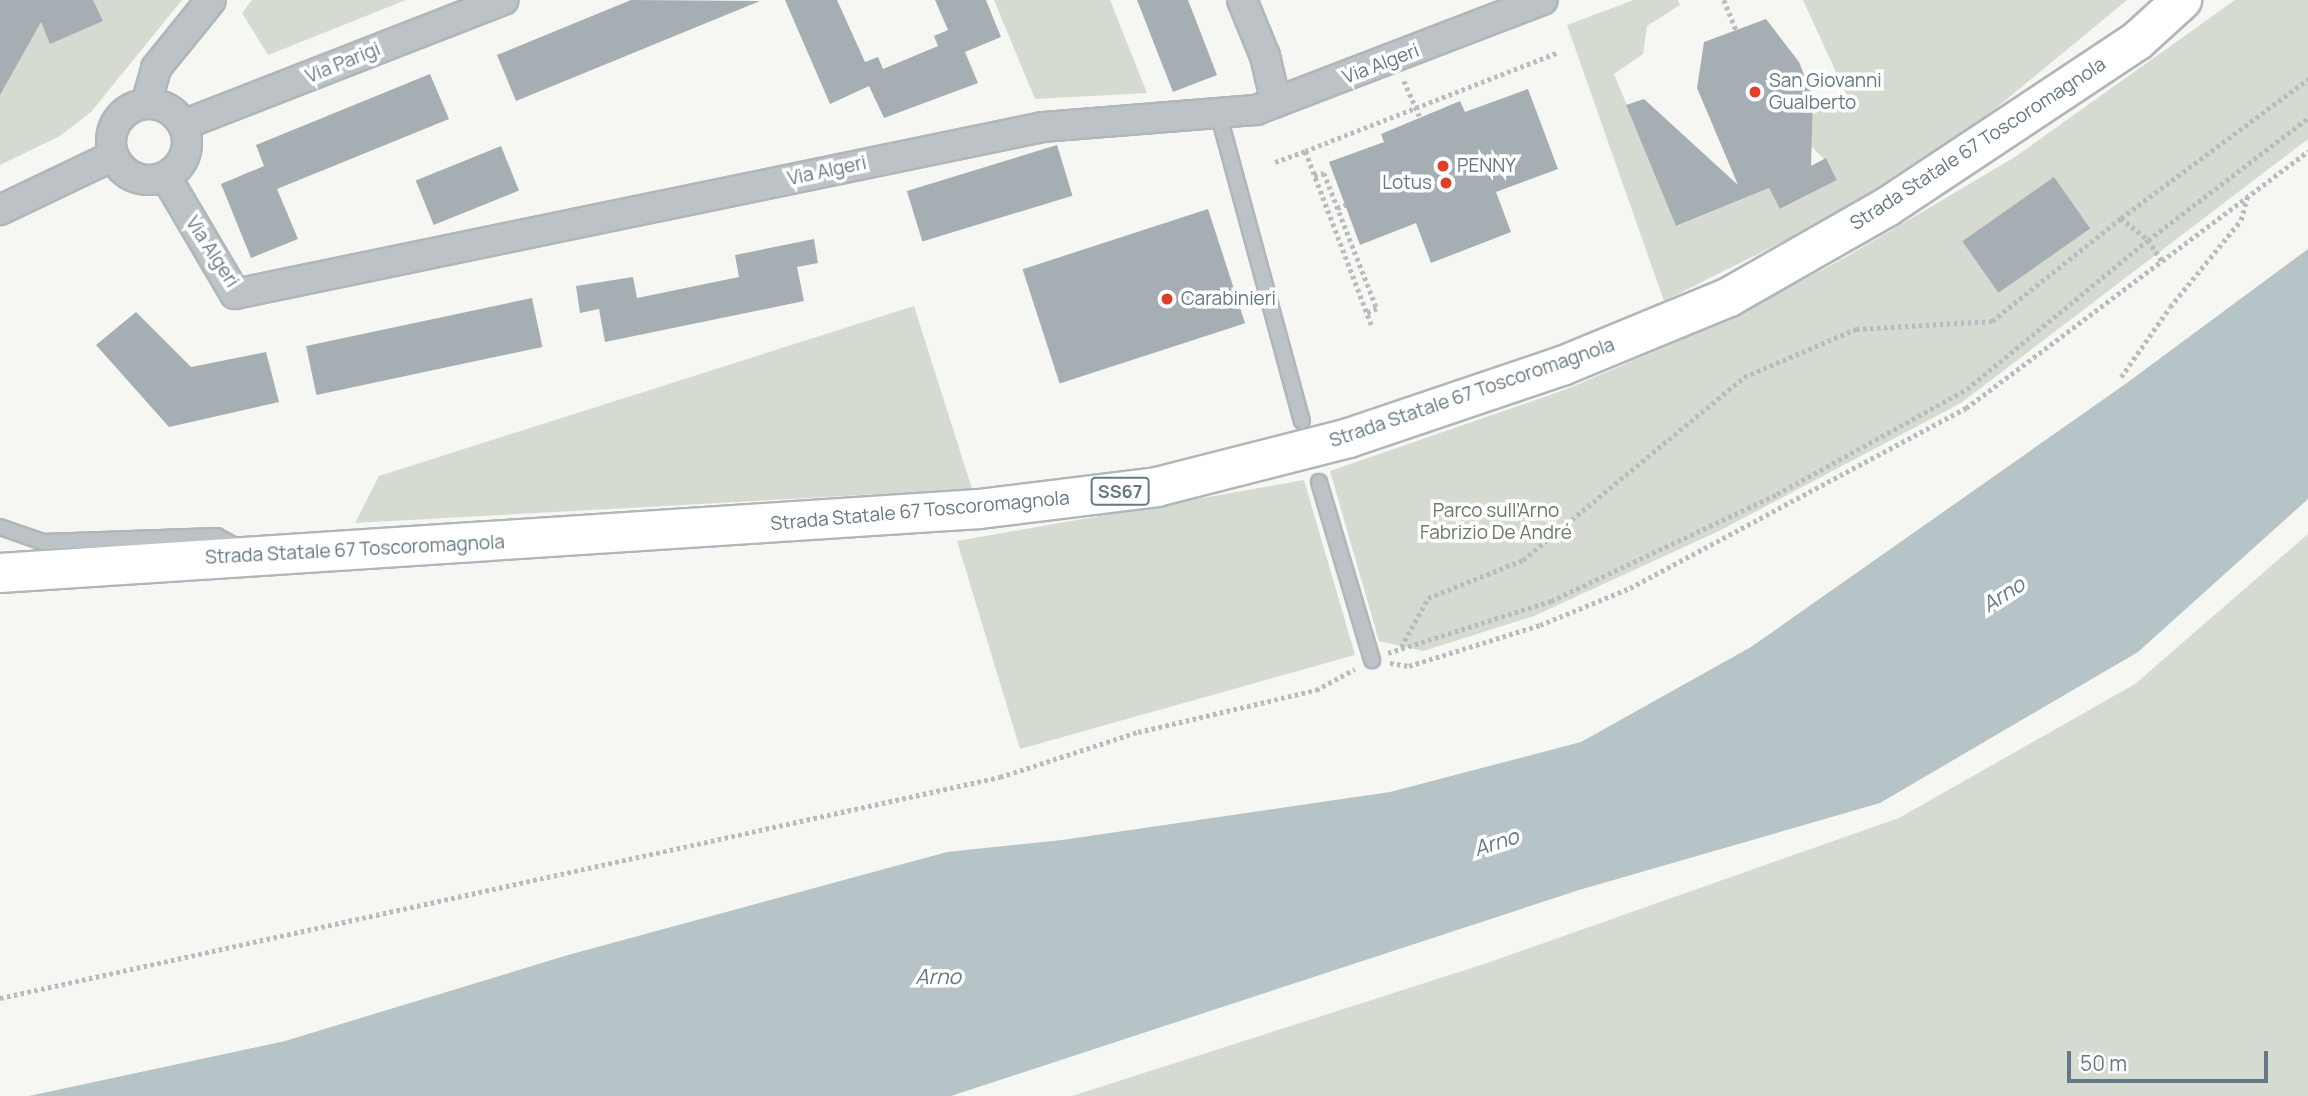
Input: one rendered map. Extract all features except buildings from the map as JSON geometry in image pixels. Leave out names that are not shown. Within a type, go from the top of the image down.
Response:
[{"type":"main road","name":"Strada Statale 67 Toscoromagnola","points":[[0,573],[979,509],[1157,486],[1349,439],[1562,366],[1729,297],[1887,207],[2137,41],[2182,0]]},
{"type":"main road","points":[[2137,41],[2185,18],[2206,0]]},
{"type":"street","points":[[146,104],[156,68],[211,0]]},
{"type":"street","name":"Via Parigi","points":[[183,125],[503,0]]},
{"type":"street","points":[[1242,0],[1265,56],[1266,107]]},
{"type":"street","name":"Via Algeri","points":[[166,177],[234,294],[1043,127],[1219,116],[1266,107],[1543,0]]},
{"type":"street","points":[[146,104],[164,107],[183,125],[186,152],[166,177],[153,180],[130,176],[113,156],[114,126],[127,110],[146,104]]},
{"type":"street","points":[[0,210],[113,156]]},
{"type":"lane","points":[[1219,116],[1302,421]]},
{"type":"lane","points":[[1319,482],[1372,660]]},
{"type":"lane","points":[[0,527],[54,542],[217,536],[254,555]]},
{"type":"path","points":[[1724,0],[1736,30]]},
{"type":"path","points":[[1275,162],[1414,105],[1557,52]]},
{"type":"path","points":[[1400,648],[1428,598],[1523,560],[1744,377],[1856,330],[1992,321],[2121,218],[2308,79]]},
{"type":"path","points":[[1405,85],[1420,117]]},
{"type":"path","points":[[0,998],[1000,777],[1138,732],[1315,690],[1400,648],[1551,601],[1789,487],[1967,388],[2148,240],[2308,118]]},
{"type":"path","points":[[1305,151],[1371,325]]},
{"type":"path","points":[[1372,660],[1409,666],[1539,625],[1630,588],[1966,408],[2308,151]]},
{"type":"path","points":[[1314,175],[1324,173],[1377,309],[1367,313]]},
{"type":"path","points":[[2121,377],[2170,307],[2241,220],[2248,197]]},
{"type":"path","points":[[1337,208],[1345,205]]},
{"type":"path","points":[[2121,218],[2148,240],[2162,261]]},
{"type":"green space","points":[[0,0],[182,0],[91,112],[60,136],[0,165]]},
{"type":"green space","points":[[252,0],[406,0],[268,55],[242,13]]},
{"type":"green space","points":[[994,0],[1110,0],[1147,93],[1035,99]]},
{"type":"green space","points":[[1634,0],[1678,0],[1680,5],[1647,26],[1643,54],[1614,74],[1677,226],[1769,188],[1781,209],[1837,180],[1829,164],[1811,146],[1812,115],[1847,96],[1803,0],[2127,0],[1983,119],[1830,218],[1664,301],[1567,25]]},
{"type":"green space","name":"Parco sull’Arno Fabrizio De André","points":[[2235,0],[2308,0],[2308,139],[1961,403],[1721,530],[1534,616],[1423,651],[1379,641],[1330,471],[1567,389],[1732,318],[1846,257],[2015,157]]},
{"type":"green space","points":[[914,306],[972,489],[355,523],[379,476]]},
{"type":"green space","points":[[1304,480],[1355,655],[1020,749],[957,541]]},
{"type":"green space","points":[[2308,534],[2308,1096],[1072,1096],[1484,964],[1899,818],[2135,684]]},
{"type":"water","name":"Arno","points":[[2308,249],[2308,499],[2138,652],[1880,803],[1579,890],[951,1096],[29,1096],[285,1041],[568,955],[947,852],[1062,840],[1390,792],[1581,742],[1751,647],[2124,385]]},
{"type":"place","name":"San Giovanni Gualberto","points":[[1755,92]]},
{"type":"place","name":"PENNY","points":[[1443,166]]},
{"type":"place","name":"Lotus","points":[[1446,183]]},
{"type":"place","name":"Carabinieri","points":[[1167,299]]}]
